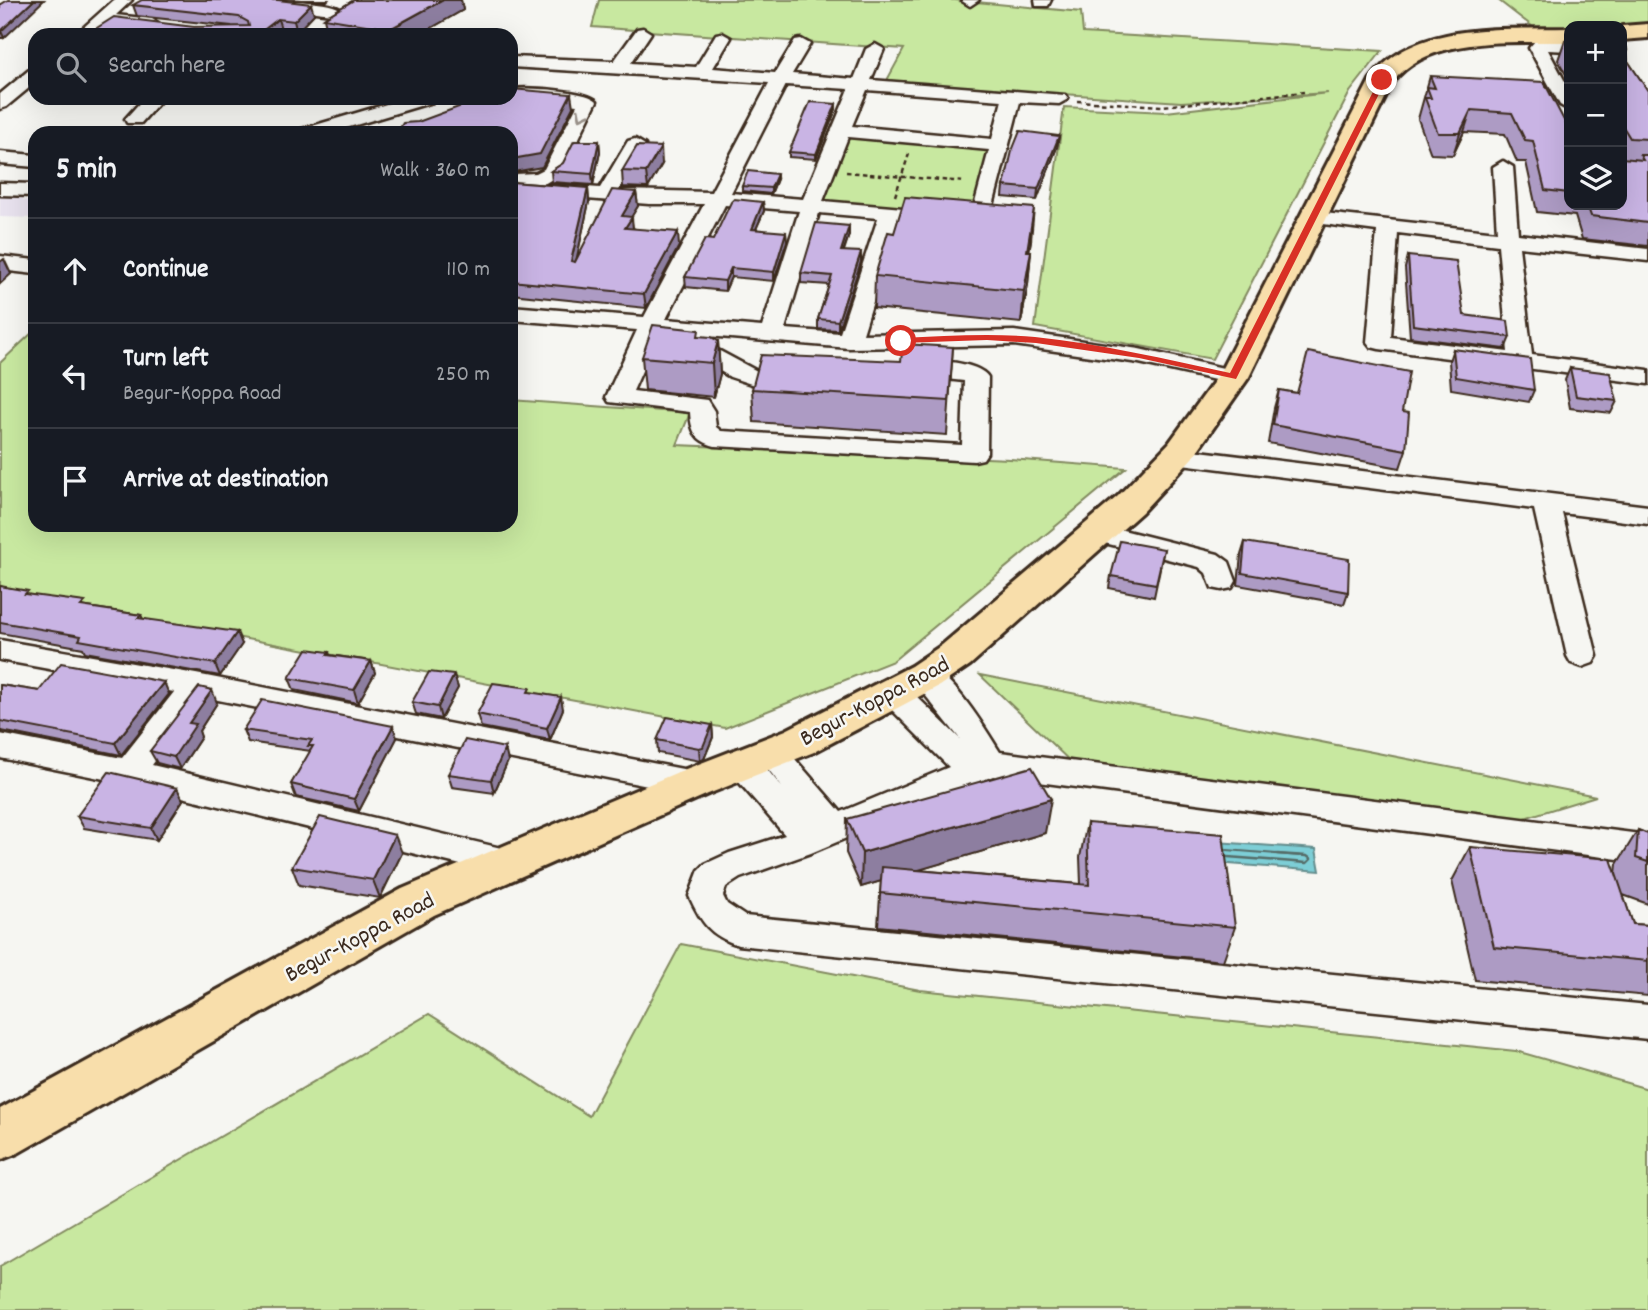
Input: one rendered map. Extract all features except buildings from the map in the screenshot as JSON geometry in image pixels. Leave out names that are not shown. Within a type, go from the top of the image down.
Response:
[{"type":"main road","points":[[1627,33],[1648,31]]},
{"type":"main road","name":"Begur-Koppa Road","points":[[0,1136],[418,902],[693,783],[800,741],[910,685],[956,655],[1099,533],[1175,456],[1202,423],[1233,377],[1382,80],[1401,59],[1422,50],[1454,43],[1564,35]]},
{"type":"street","points":[[91,28],[124,0]]},
{"type":"street","points":[[257,0],[332,9]]},
{"type":"street","points":[[102,19],[166,26]]},
{"type":"street","points":[[619,68],[643,33]]},
{"type":"street","points":[[701,73],[722,38]]},
{"type":"street","points":[[802,44],[780,79],[646,337],[618,397],[698,405],[702,411],[704,430],[715,438],[974,453],[976,377],[962,371],[894,367],[901,341]]},
{"type":"street","points":[[1564,46],[1541,45],[1538,48],[1564,96]]},
{"type":"street","points":[[771,336],[811,205],[875,49]]},
{"type":"street","points":[[518,62],[1059,99]]},
{"type":"street","points":[[1,101],[28,80]]},
{"type":"street","points":[[518,94],[588,101],[552,173],[539,179],[518,182]]},
{"type":"street","points":[[518,183],[606,195],[718,198],[981,221],[1013,94]]},
{"type":"street","points":[[135,119],[148,105]]},
{"type":"street","points":[[333,126],[403,105]]},
{"type":"street","points":[[841,131],[999,145]]},
{"type":"street","points":[[606,195],[635,145]]},
{"type":"street","points":[[0,158],[28,160]]},
{"type":"street","points":[[1503,167],[1507,240],[1521,360]]},
{"type":"street","points":[[0,188],[28,190]]},
{"type":"street","points":[[849,341],[890,212]]},
{"type":"street","points":[[1314,218],[1648,255]]},
{"type":"street","points":[[1388,226],[1379,342],[1648,377]]},
{"type":"street","points":[[518,314],[646,337],[708,354],[754,378],[821,382]]},
{"type":"street","points":[[646,337],[771,336],[849,341],[987,337],[1025,339],[1139,356],[1233,377]]},
{"type":"street","points":[[1175,456],[1648,515]]},
{"type":"street","points":[[1546,502],[1582,656]]},
{"type":"street","points":[[1099,533],[1208,560],[1219,569],[1222,581]]},
{"type":"street","points":[[0,650],[196,685],[693,783]]},
{"type":"street","points":[[129,772],[196,685]]},
{"type":"street","points":[[910,685],[982,767]]},
{"type":"street","points":[[0,746],[129,772],[506,862]]},
{"type":"street","points":[[757,758],[822,834]]},
{"type":"street","points":[[1648,849],[982,767],[789,849],[725,869],[711,880],[706,896],[715,914],[738,930],[1648,1022]]},
{"type":"path","points":[[1059,99],[1163,106],[1304,92]]},
{"type":"path","points":[[890,212],[912,146]]},
{"type":"path","points":[[838,171],[965,182]]},
{"type":"shaded area","points":[[0,189],[28,190],[28,194],[22,200],[28,200],[28,218],[0,217]]},
{"type":"green space","points":[[599,0],[955,0],[1081,12],[1083,33],[1382,51],[1350,92],[1212,359],[1035,327],[1064,107],[1166,112],[1328,93],[1181,102],[886,82],[904,49],[592,27]]},
{"type":"green space","points":[[1498,0],[1648,0],[1648,25],[1627,26],[1627,21],[1564,21],[1564,29],[1537,30]]},
{"type":"green space","points":[[832,126],[1005,140],[986,225],[799,208]]},
{"type":"green space","points":[[28,337],[28,532],[518,532],[518,401],[690,413],[677,445],[1010,459],[1126,468],[893,661],[725,728],[0,593],[0,363]]},
{"type":"green space","points":[[980,675],[1596,796],[1498,826],[1098,788]]},
{"type":"green space","points":[[681,944],[920,990],[1516,1051],[1648,1089],[1648,1310],[0,1310],[0,1266],[429,1014],[589,1116]]},
{"type":"water","points":[[1202,841],[1316,849],[1320,871],[1204,862]]},
{"type":"route","points":[[901,341],[987,337],[1036,340],[1139,356],[1233,377],[1382,80]]}]
